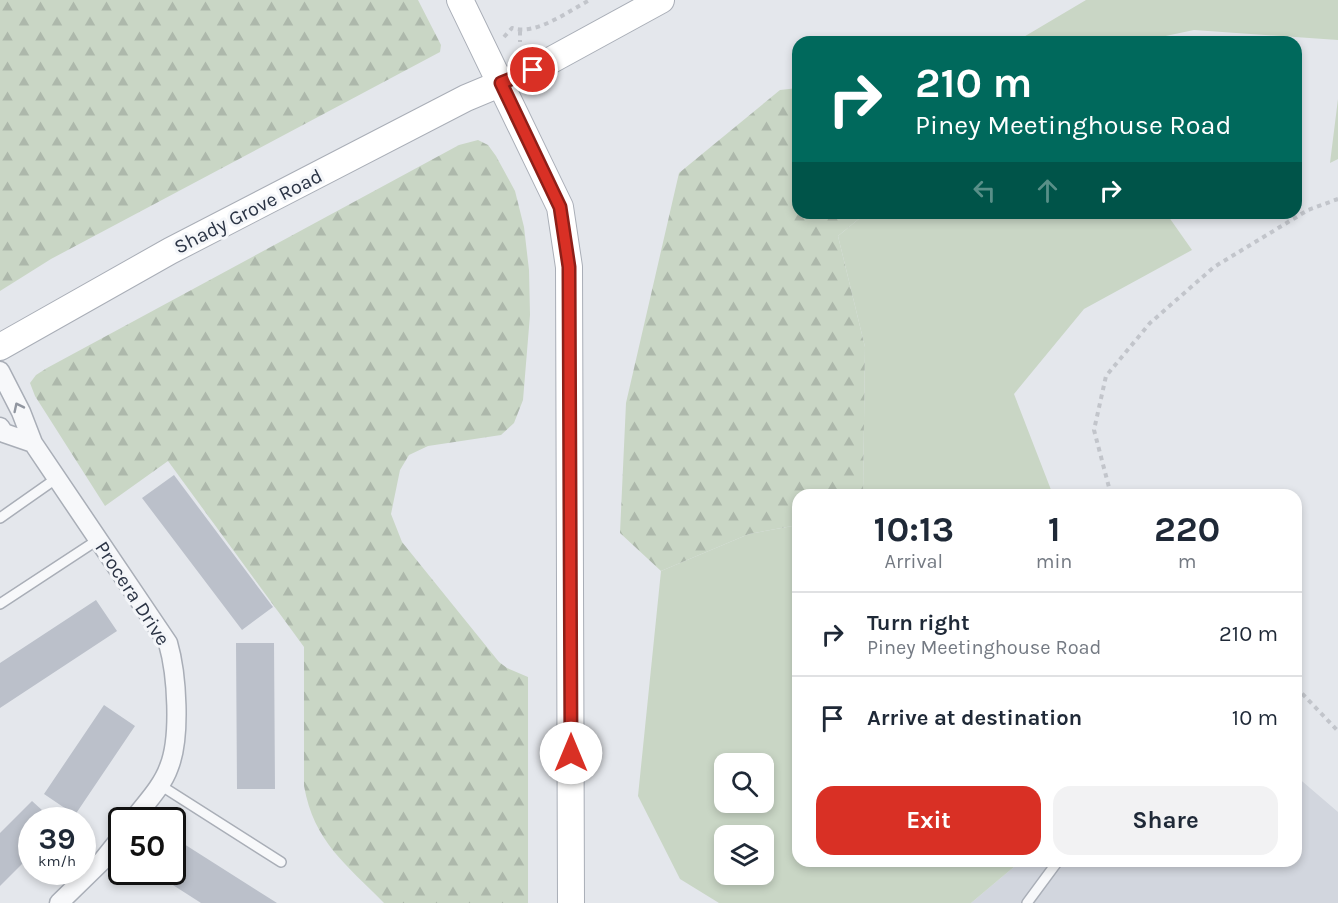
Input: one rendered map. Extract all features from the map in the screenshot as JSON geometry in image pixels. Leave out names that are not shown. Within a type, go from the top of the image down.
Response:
[{"type":"main road","points":[[460,0],[560,207],[569,267],[571,903]]},
{"type":"main road","name":"Shady Grove Road","points":[[0,347],[170,251],[466,98],[533,70],[661,0]]},
{"type":"street","name":"Procera Drive","points":[[0,371],[21,412],[33,443],[168,643],[172,658],[175,746],[169,767],[160,785],[143,807]]},
{"type":"street","points":[[0,427],[3,433],[33,443]]},
{"type":"street","points":[[59,903],[108,854]]},
{"type":"lane","points":[[0,518],[57,478]]},
{"type":"lane","points":[[0,604],[99,539]]},
{"type":"lane","points":[[160,785],[281,862]]},
{"type":"lane","points":[[1027,903],[1054,867]]},
{"type":"path","points":[[503,37],[512,28],[520,31],[533,30],[590,0]]},
{"type":"path","points":[[520,31],[520,42]]},
{"type":"path","points":[[1302,214],[1338,199]]},
{"type":"path","points":[[1109,489],[1094,430],[1106,376],[1150,323],[1214,267],[1293,219]]},
{"type":"path","points":[[1302,693],[1338,731]]},
{"type":"shaded area","points":[[1302,781],[1338,812],[1338,903],[971,903],[1014,867],[1302,867]]},
{"type":"green space","points":[[0,0],[418,0],[441,45],[440,52],[51,259],[0,291]]},
{"type":"green space","points":[[1086,0],[1338,0],[1338,40],[1194,30],[1166,36],[1025,36]]},
{"type":"green space","points":[[792,89],[792,219],[859,219],[838,236],[865,347],[863,489],[792,489],[792,526],[749,534],[661,571],[620,533],[626,403],[679,173],[780,90]]},
{"type":"green space","points":[[1338,99],[1338,159],[1330,163]]},
{"type":"green space","points":[[478,140],[488,145],[496,156],[515,191],[524,227],[529,270],[530,315],[523,400],[514,423],[501,435],[428,446],[409,455],[400,470],[391,514],[402,542],[499,662],[528,677],[528,903],[384,903],[334,851],[315,822],[309,806],[304,786],[304,647],[168,461],[105,506],[35,396],[30,383],[36,375],[47,368],[459,145]]},
{"type":"green space","points":[[859,219],[1170,219],[1192,250],[1084,309],[1014,394],[1051,489],[863,489],[865,347],[838,236]]},
{"type":"green space","points":[[792,526],[792,867],[1014,867],[971,903],[719,903],[680,879],[638,796],[661,571],[749,534]]},
{"type":"building","points":[[174,475],[273,607],[242,630],[142,498]]},
{"type":"building","points":[[96,600],[117,631],[0,708],[0,663]]},
{"type":"building","points":[[236,643],[274,643],[275,789],[237,789]]},
{"type":"building","points":[[104,705],[135,726],[80,807],[63,807],[44,794]]},
{"type":"building","points":[[32,801],[39,807],[26,807]]},
{"type":"building","points":[[18,815],[18,868],[0,886],[0,833]]},
{"type":"building","points":[[186,845],[277,903],[201,903],[173,885],[186,885]]},
{"type":"route","points":[[533,70],[501,83],[560,207],[569,267],[571,753]]}]
